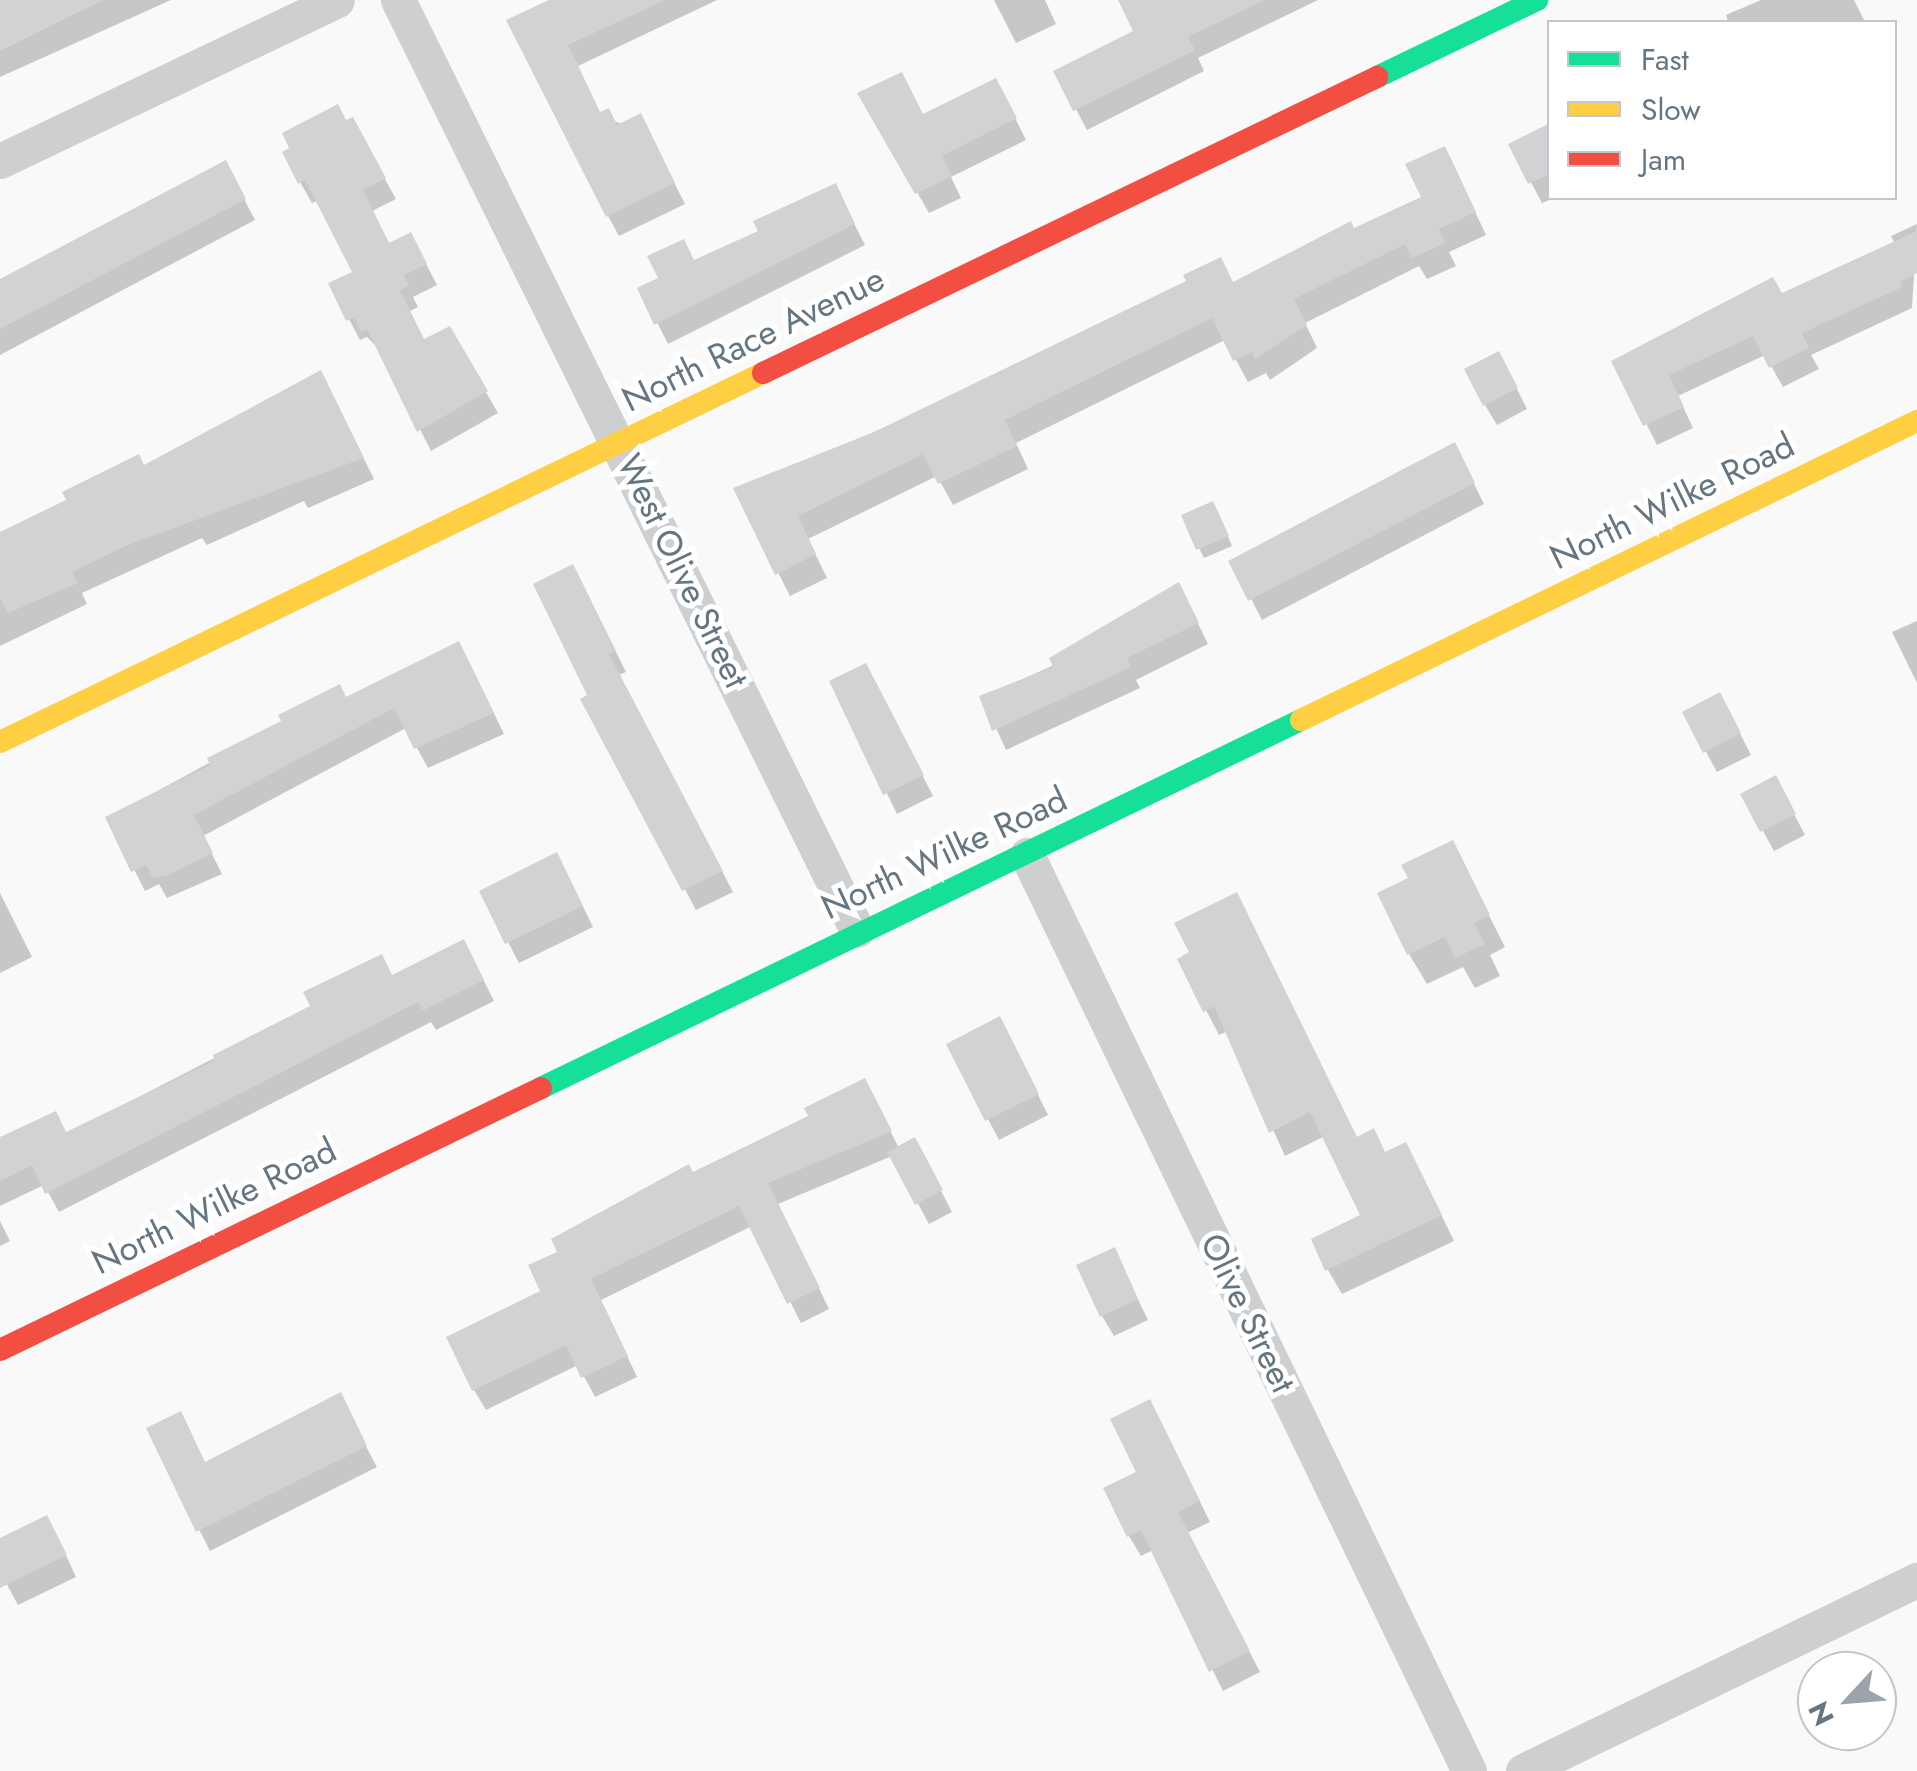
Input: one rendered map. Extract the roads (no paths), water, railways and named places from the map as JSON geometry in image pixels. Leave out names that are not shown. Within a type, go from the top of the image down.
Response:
[{"type":"street","points":[[0,161],[336,0]]},
{"type":"street","name":"West Olive Street","points":[[398,0],[621,442],[857,930]]},
{"type":"street","name":"North Race Avenue","points":[[0,742],[1537,0]]},
{"type":"street","name":"North Wilke Road","points":[[0,1350],[857,930],[1027,855],[1917,421]]},
{"type":"street","name":"Olive Street","points":[[1027,855],[1468,1771]]},
{"type":"street","points":[[1522,1771],[1917,1580]]}]
